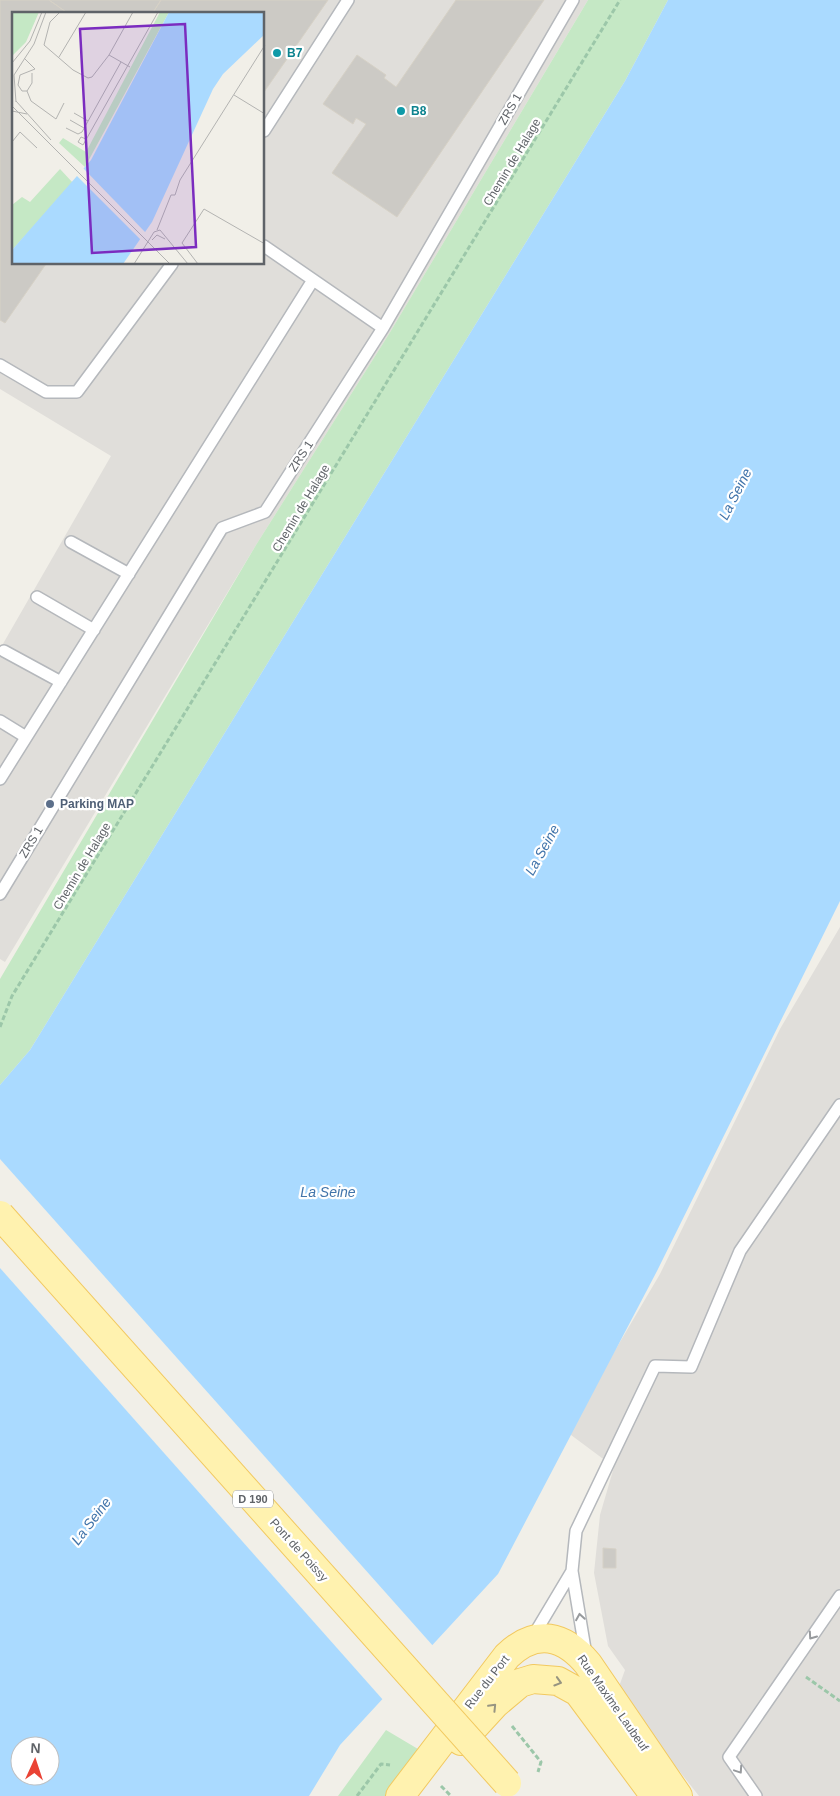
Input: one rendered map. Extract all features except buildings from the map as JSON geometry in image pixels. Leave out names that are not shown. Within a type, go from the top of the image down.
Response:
[{"type":"main road","name":"Pont de Poissy","points":[[0,1215],[512,1790]]},
{"type":"main road","name":"Rue Maxime Laubeuf","points":[[530,1640],[552,1639],[565,1642],[575,1649],[588,1664],[678,1796]]},
{"type":"main road","name":"Rue du Port","points":[[400,1796],[507,1656],[522,1643],[530,1640]]},
{"type":"main road","points":[[415,1796],[430,1775],[495,1704],[520,1683],[533,1678],[547,1679],[568,1685],[582,1697],[655,1796]]},
{"type":"lane","points":[[265,129],[348,0]]},
{"type":"lane","name":"ZRS 1","points":[[2,888],[222,528],[265,512],[382,328],[573,0]]},
{"type":"lane","points":[[265,247],[382,328]]},
{"type":"lane","points":[[0,366],[46,392],[77,392],[171,265]]},
{"type":"lane","points":[[0,779],[313,280]]},
{"type":"lane","points":[[71,542],[129,574]]},
{"type":"lane","points":[[37,597],[94,630]]},
{"type":"lane","points":[[4,651],[61,682]]},
{"type":"lane","points":[[0,721],[26,737]]},
{"type":"lane","name":"Rue du Port","points":[[588,1664],[572,1571],[576,1531],[655,1366],[691,1367],[740,1250],[840,1105]]},
{"type":"lane","name":"Rue du Port","points":[[530,1640],[572,1571]]},
{"type":"lane","points":[[756,1796],[730,1757],[840,1596]]},
{"type":"path","name":"Chemin de Halage","points":[[0,1026],[18,988],[620,0]]},
{"type":"path","points":[[791,1667],[840,1701]]},
{"type":"path","points":[[495,1704],[541,1762],[538,1772]]},
{"type":"shaded area","points":[[0,0],[588,0],[389,334],[256,545],[5,962],[0,959],[0,649],[111,456],[0,389]]},
{"type":"shaded area","points":[[840,927],[840,1796],[699,1796],[617,1692],[625,1670],[608,1646],[594,1573],[600,1515],[614,1467],[567,1432],[660,1274],[780,1029]]},
{"type":"green space","points":[[588,0],[668,0],[625,81],[30,1050],[0,1085],[0,979],[256,545],[389,334]]},
{"type":"green space","points":[[386,1730],[418,1749],[419,1759],[397,1796],[338,1796]]},
{"type":"water","name":"La Seine","points":[[668,0],[840,0],[840,901],[657,1271],[498,1574],[340,1745],[309,1796],[0,1796],[0,1085],[30,1050],[625,81]]},
{"type":"pier","points":[[0,1159],[434,1647],[384,1701],[0,1268]]},
{"type":"place","name":"B7","points":[[277,53]]},
{"type":"place","name":"B8","points":[[401,111]]},
{"type":"place","name":"Parking MAP","points":[[50,804]]}]
